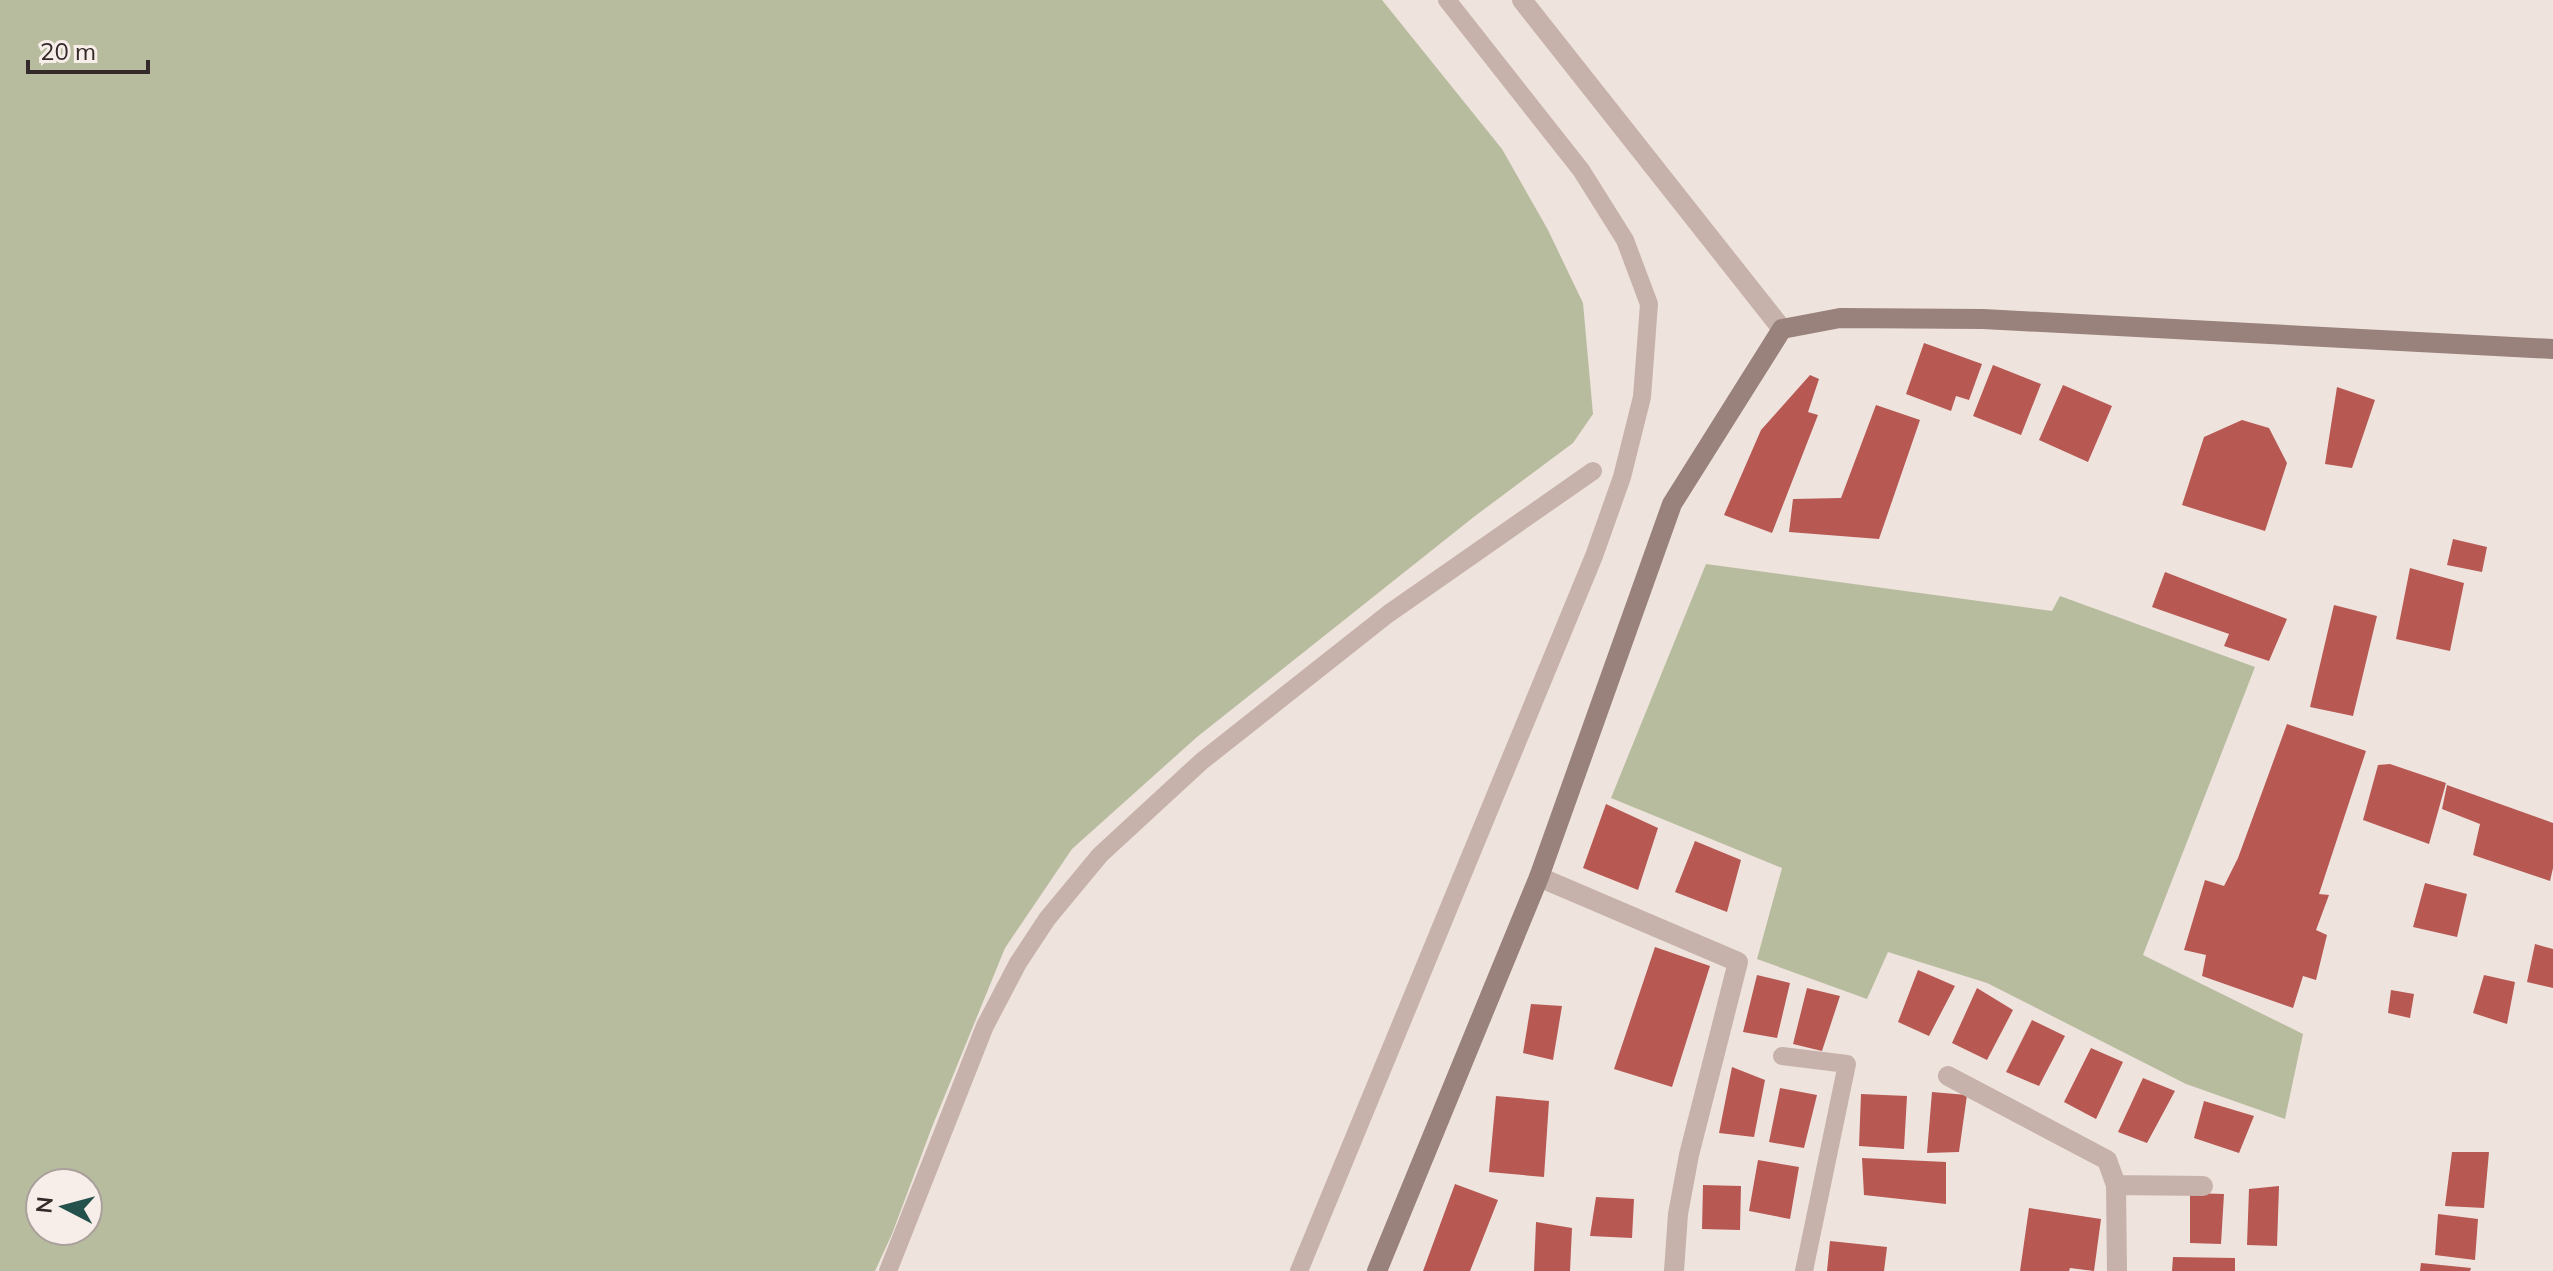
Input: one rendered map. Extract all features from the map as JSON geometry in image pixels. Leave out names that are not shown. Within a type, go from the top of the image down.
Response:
[{"type":"street","points":[[1522,0],[1782,329]]},
{"type":"street","points":[[1377,1271],[1539,877],[1672,504],[1782,329],[1840,318],[1983,319],[2553,349]]},
{"type":"street","points":[[1539,877],[1738,962],[1689,1155],[1678,1214],[1674,1271]]},
{"type":"street","points":[[1948,1076],[2107,1160],[2116,1185],[2117,1271]]},
{"type":"street","points":[[2116,1185],[2203,1186]]},
{"type":"lane","points":[[1299,1271],[1594,556],[1622,477],[1642,397],[1649,304],[1625,240],[1581,170],[1447,0]]},
{"type":"lane","points":[[888,1271],[992,1014],[1018,963],[1047,919],[1100,855],[1202,761],[1388,614],[1593,471]]},
{"type":"lane","points":[[1782,1056],[1847,1064],[1804,1271]]},
{"type":"green space","points":[[0,0],[1382,0],[1502,149],[1548,230],[1583,303],[1593,414],[1573,443],[1475,516],[1197,737],[1072,849],[1005,948],[875,1271],[0,1271]]},
{"type":"green space","points":[[1706,564],[2052,611],[2060,596],[2255,667],[2143,955],[2303,1034],[2285,1119],[2186,1084],[1987,983],[1888,952],[1867,999],[1757,959],[1782,868],[1611,798]]},
{"type":"building","points":[[1924,343],[1982,364],[1969,400],[1956,396],[1951,411],[1906,394]]},
{"type":"building","points":[[1993,365],[2041,384],[2021,435],[1973,416]]},
{"type":"building","points":[[1810,375],[1819,379],[1808,412],[1818,415],[1772,533],[1724,515],[1761,430]]},
{"type":"building","points":[[2063,385],[2112,406],[2088,462],[2039,440]]},
{"type":"building","points":[[2337,387],[2375,400],[2352,468],[2325,464]]},
{"type":"building","points":[[1876,405],[1920,420],[1879,539],[1789,532],[1793,499],[1841,498]]},
{"type":"building","points":[[2242,420],[2269,428],[2287,463],[2265,531],[2182,505],[2204,437]]},
{"type":"building","points":[[2453,539],[2487,547],[2482,572],[2447,565]]},
{"type":"building","points":[[2410,568],[2464,583],[2450,651],[2396,639]]},
{"type":"building","points":[[2165,572],[2287,619],[2269,661],[2224,646],[2229,634],[2152,607]]},
{"type":"building","points":[[2334,605],[2377,616],[2353,716],[2310,707]]},
{"type":"building","points":[[2287,724],[2366,751],[2319,894],[2329,895],[2316,930],[2327,935],[2316,980],[2303,976],[2293,1008],[2202,976],[2206,955],[2184,950],[2205,880],[2224,886],[2238,858]]},
{"type":"building","points":[[2390,764],[2446,783],[2429,844],[2363,820],[2378,765]]},
{"type":"building","points":[[2447,785],[2553,823],[2550,881],[2473,855],[2480,824],[2442,809]]},
{"type":"building","points":[[1606,804],[1658,828],[1638,890],[1583,868]]},
{"type":"building","points":[[1695,841],[1741,860],[1727,912],[1675,892]]},
{"type":"building","points":[[2425,883],[2467,894],[2457,937],[2413,927]]},
{"type":"building","points":[[2535,944],[2553,949],[2553,988],[2527,982]]},
{"type":"building","points":[[1655,947],[1710,966],[1672,1087],[1614,1069]]},
{"type":"building","points":[[1918,970],[1955,986],[1929,1036],[1898,1022]]},
{"type":"building","points":[[1757,975],[1790,983],[1777,1038],[1743,1032]]},
{"type":"building","points":[[2484,975],[2515,982],[2507,1024],[2473,1013]]},
{"type":"building","points":[[1807,988],[1840,996],[1822,1051],[1793,1044]]},
{"type":"building","points":[[1977,988],[2013,1010],[1987,1060],[1952,1043]]},
{"type":"building","points":[[2391,990],[2414,994],[2410,1018],[2388,1013]]},
{"type":"building","points":[[1531,1004],[1562,1006],[1553,1060],[1523,1053]]},
{"type":"building","points":[[2032,1020],[2065,1036],[2039,1086],[2006,1072]]},
{"type":"building","points":[[2091,1048],[2123,1062],[2096,1119],[2064,1102]]},
{"type":"building","points":[[1732,1067],[1765,1080],[1754,1137],[1719,1133]]},
{"type":"building","points":[[2143,1078],[2175,1091],[2147,1143],[2118,1132]]},
{"type":"building","points":[[1780,1088],[1817,1095],[1804,1148],[1769,1142]]},
{"type":"building","points":[[1932,1092],[1967,1095],[1959,1152],[1927,1153]]},
{"type":"building","points":[[1861,1094],[1907,1096],[1904,1149],[1859,1146]]},
{"type":"building","points":[[1496,1096],[1549,1101],[1544,1177],[1489,1172]]},
{"type":"building","points":[[2204,1101],[2254,1116],[2239,1153],[2194,1138]]},
{"type":"building","points":[[2452,1152],[2489,1152],[2484,1208],[2445,1206]]},
{"type":"building","points":[[1862,1158],[1946,1162],[1946,1204],[1864,1195]]},
{"type":"building","points":[[1758,1160],[1799,1167],[1790,1219],[1749,1211]]},
{"type":"building","points":[[1455,1184],[1498,1200],[1470,1271],[1423,1271]]},
{"type":"building","points":[[1703,1185],[1741,1186],[1740,1230],[1702,1229]]},
{"type":"building","points":[[2279,1186],[2277,1246],[2247,1245],[2249,1189]]},
{"type":"building","points":[[2190,1193],[2224,1194],[2221,1244],[2190,1243]]},
{"type":"building","points":[[1596,1197],[1634,1199],[1632,1238],[1590,1236]]},
{"type":"building","points":[[2029,1208],[2101,1219],[2094,1271],[2070,1268],[2069,1271],[2020,1271]]},
{"type":"building","points":[[2438,1214],[2478,1219],[2475,1260],[2435,1255]]},
{"type":"building","points":[[1536,1222],[1572,1228],[1570,1271],[1534,1271]]},
{"type":"building","points":[[1830,1241],[1887,1247],[1884,1271],[1827,1271]]},
{"type":"building","points":[[2173,1257],[2235,1258],[2235,1271],[2172,1271]]},
{"type":"building","points":[[2421,1263],[2471,1268],[2470,1271],[2420,1271]]}]
